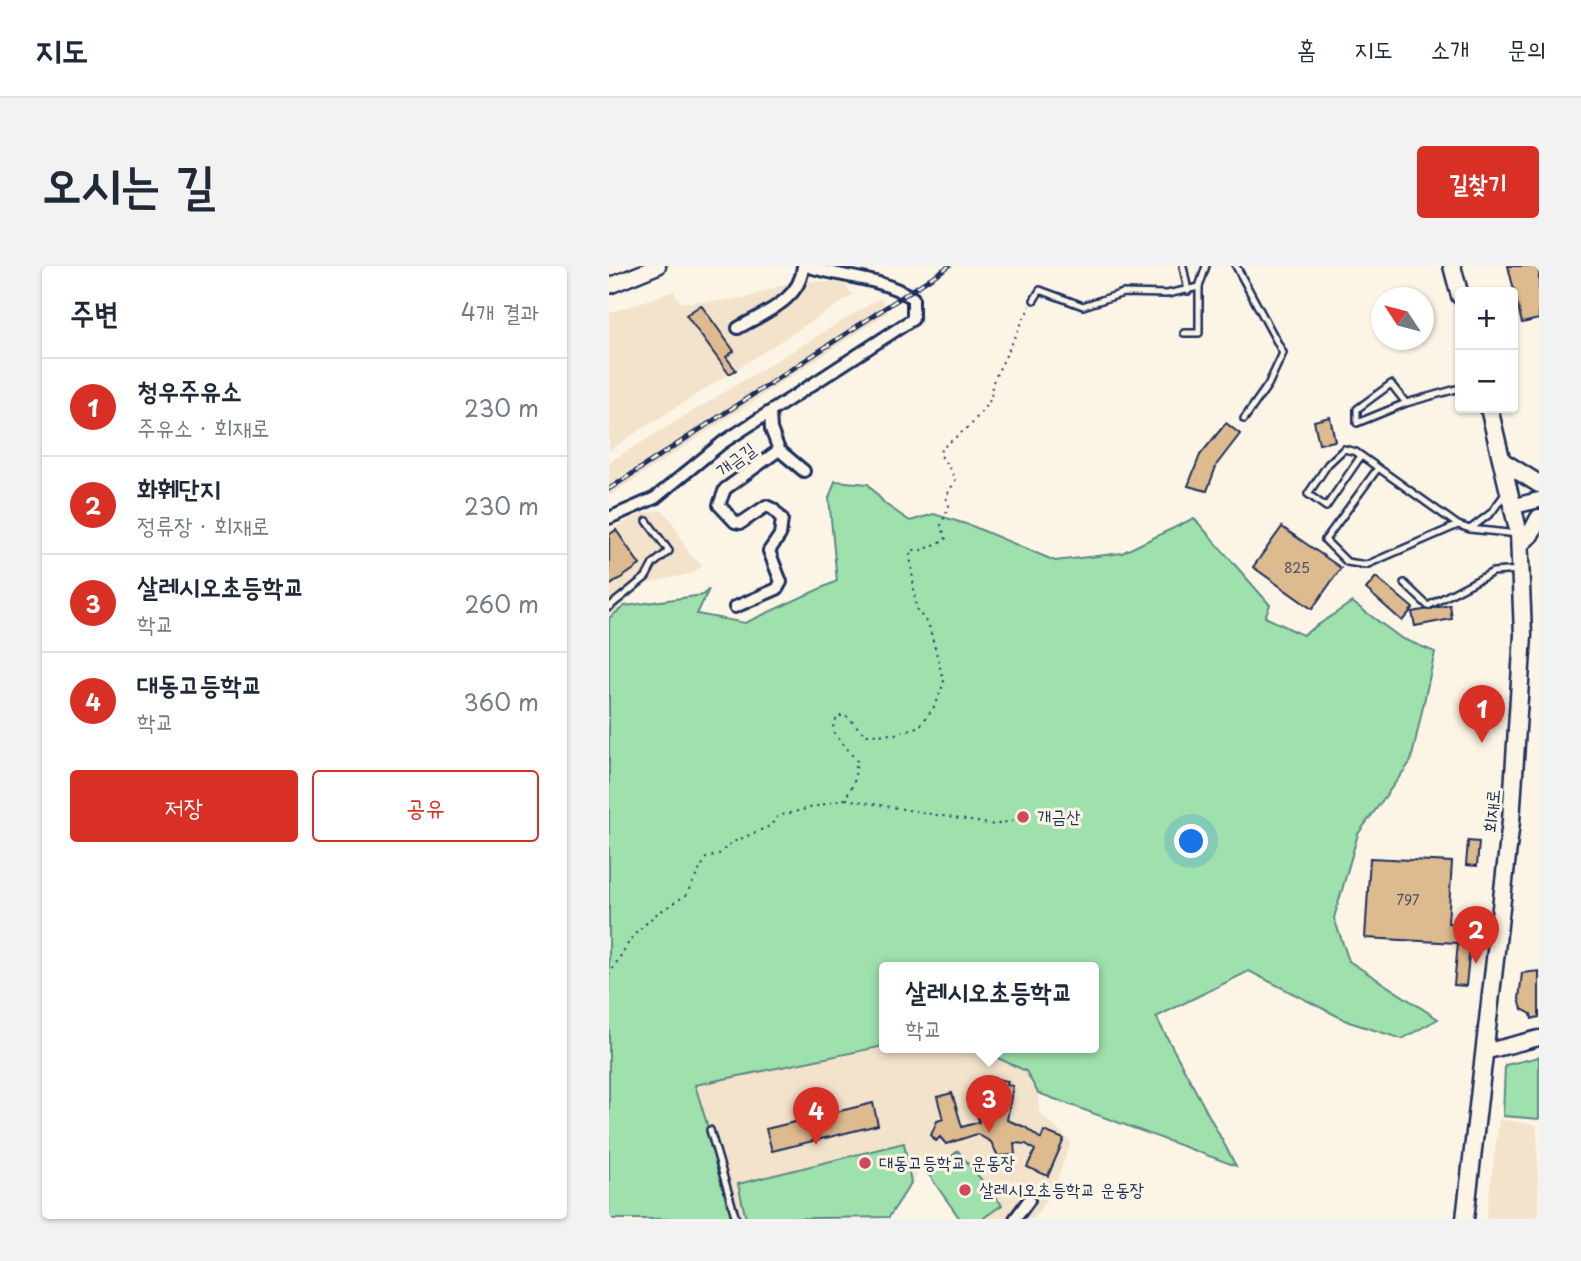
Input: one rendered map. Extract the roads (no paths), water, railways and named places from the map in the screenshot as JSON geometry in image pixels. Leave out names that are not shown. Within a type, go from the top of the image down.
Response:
[{"type":"main road","points":[[1452,266],[1458,287]]},
{"type":"main road","name":"회재로","points":[[1465,1219],[1511,821],[1522,663],[1523,570],[1514,506],[1490,413]]},
{"type":"main road","points":[[1502,461],[1539,484]]},
{"type":"main road","points":[[1519,539],[1530,535],[1539,518]]},
{"type":"street","points":[[609,286],[658,266]]},
{"type":"street","points":[[738,328],[777,305],[796,290],[802,279],[804,266]]},
{"type":"street","name":"개금길","points":[[609,518],[655,498],[722,443],[913,319],[913,298],[891,285],[804,266]]},
{"type":"street","name":"개금길","points":[[735,607],[780,585],[769,551],[780,535],[782,519],[766,506],[741,523],[735,522],[723,511],[719,500],[725,489],[779,450],[771,429],[770,413]]},
{"type":"street","points":[[779,450],[804,471]]},
{"type":"street","points":[[1514,506],[1539,500]]},
{"type":"street","points":[[1483,1052],[1539,1038]]},
{"type":"street","points":[[1015,1219],[1029,1200]]},
{"type":"lane","points":[[1183,266],[1188,291]]},
{"type":"lane","points":[[1184,332],[1199,333],[1199,287],[1206,266]]},
{"type":"lane","points":[[1236,266],[1283,353],[1268,386],[1244,419]]},
{"type":"lane","points":[[1034,300],[1041,290],[1083,306],[1123,293],[1188,291],[1199,287]]},
{"type":"lane","points":[[1406,403],[1391,384],[1357,409],[1357,423],[1406,403],[1455,389]]},
{"type":"lane","points":[[1361,456],[1326,507],[1308,494],[1328,464],[1344,449],[1361,456],[1458,524],[1519,539]]},
{"type":"lane","points":[[1378,468],[1325,540],[1347,562],[1366,565],[1458,524]]},
{"type":"lane","points":[[1470,529],[1491,513],[1509,489]]},
{"type":"lane","points":[[609,607],[646,577],[653,564],[669,551],[647,522]]},
{"type":"lane","points":[[1404,583],[1428,606],[1493,572],[1523,570]]},
{"type":"lane","points":[[710,1130],[736,1219]]},
{"type":"railway","points":[[609,489],[949,266]]},
{"type":"place","name":"청우주유소","points":[[1482,743]]},
{"type":"place","name":"개금산","points":[[1023,817]]},
{"type":"place","name":"화훼단지","points":[[1476,964]]},
{"type":"place","name":"살레시오초등학교","points":[[989,1133]]},
{"type":"place","name":"대동고등학교","points":[[816,1145]]},
{"type":"place","name":"대동고등학교 운동장","points":[[865,1163]]},
{"type":"place","name":"살레시오초등학교 운동장","points":[[965,1190]]}]
